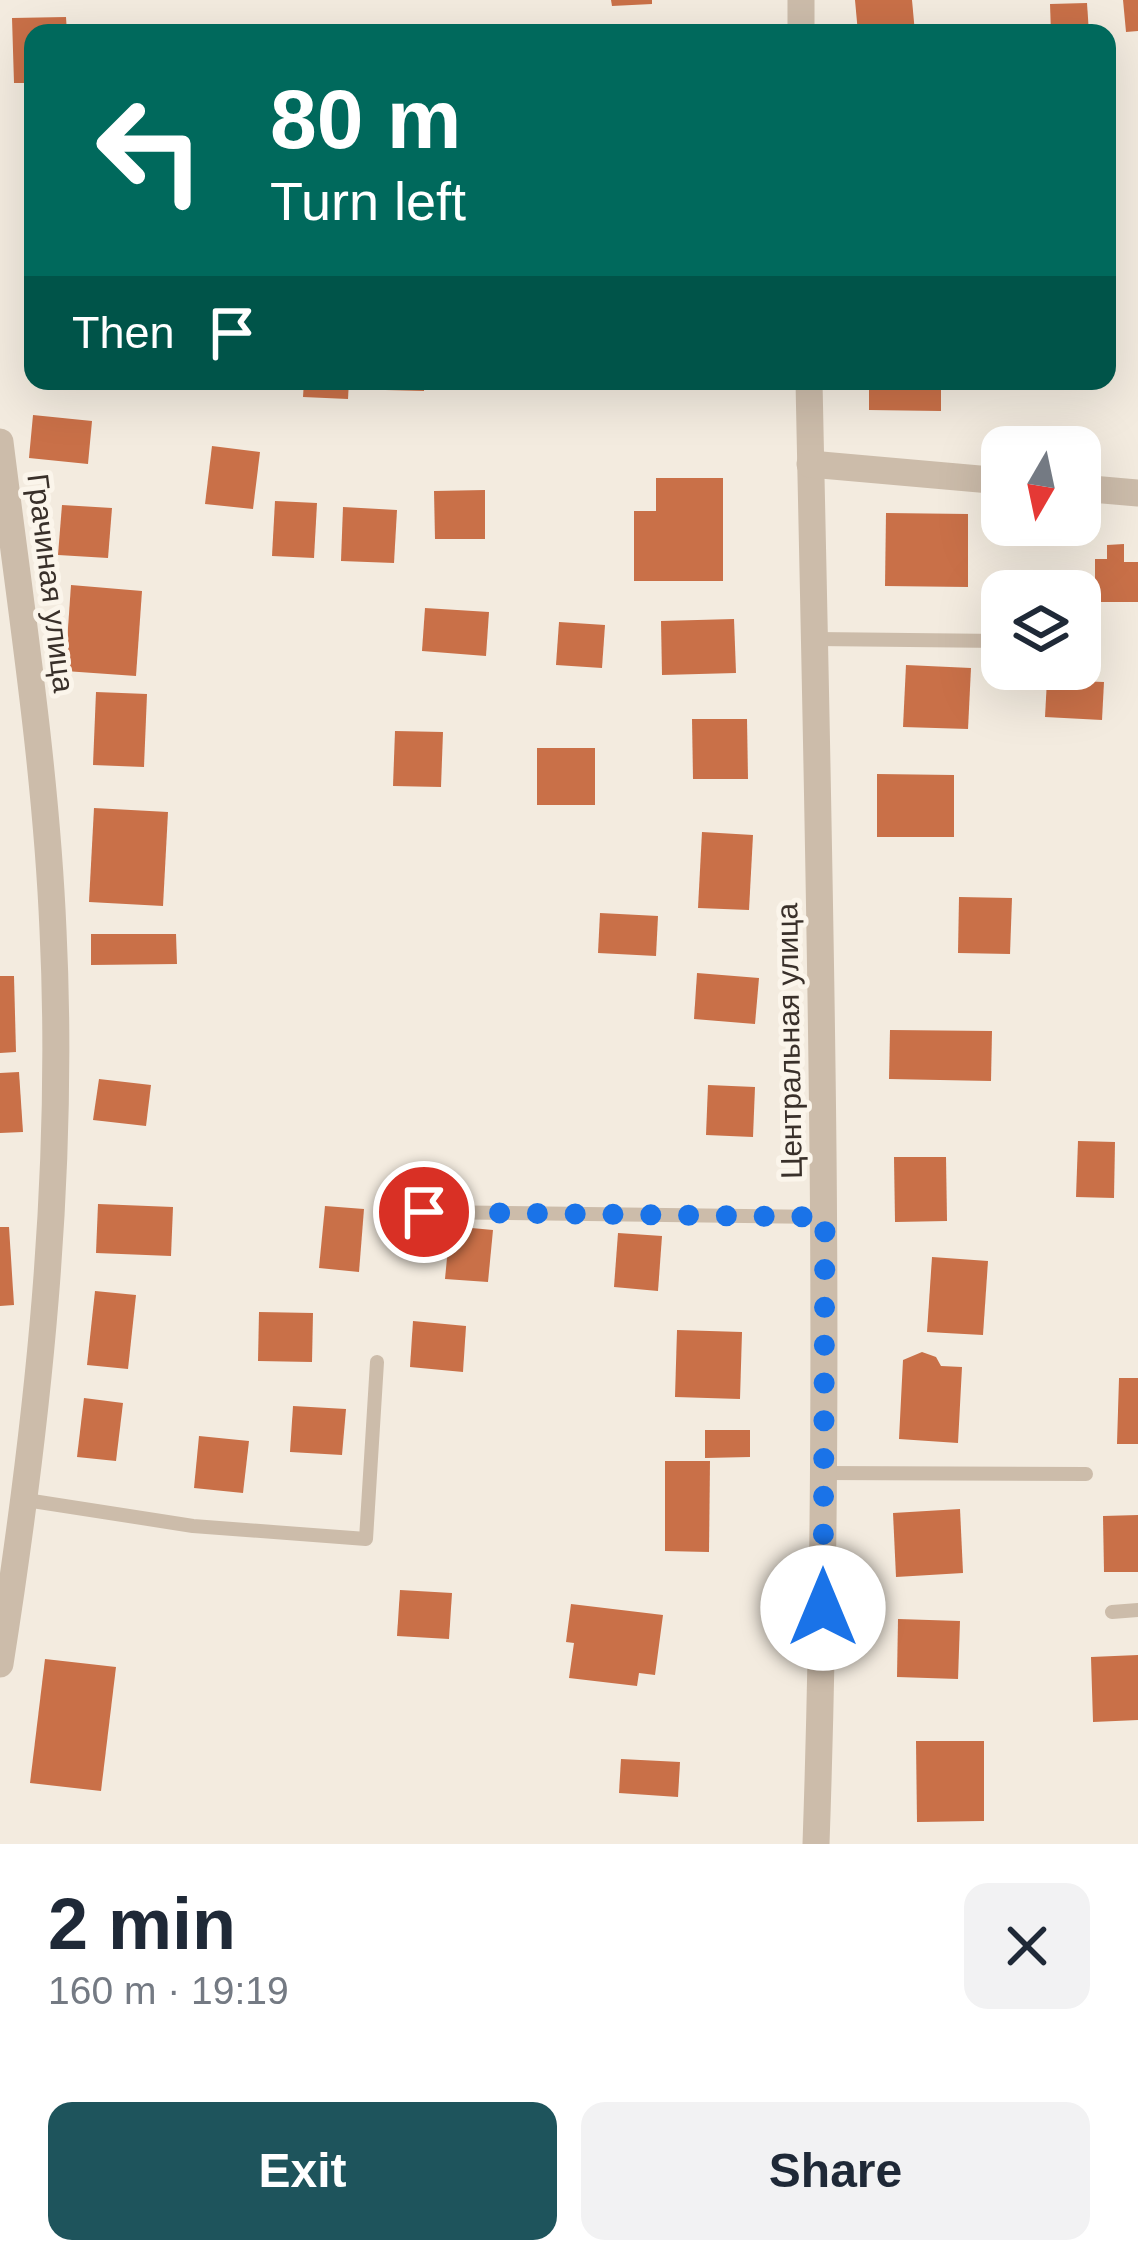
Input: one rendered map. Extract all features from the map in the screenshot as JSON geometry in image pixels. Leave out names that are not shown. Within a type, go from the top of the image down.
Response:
[{"type":"street","name":"Центральная улица","points":[[809,390],[825,1217],[823,1653],[816,1844]]},
{"type":"street","name":"Грачиная улица","points":[[0,442],[32,698],[53,931],[53,1203],[26,1500],[0,1664]]},
{"type":"street","points":[[810,464],[981,479]]},
{"type":"street","points":[[1101,490],[1138,493]]},
{"type":"lane","points":[[816,639],[981,641]]},
{"type":"lane","points":[[424,1212],[825,1217]]},
{"type":"lane","points":[[26,1500],[193,1526],[366,1539],[377,1362]]},
{"type":"lane","points":[[822,1473],[1086,1474]]},
{"type":"lane","points":[[1112,1612],[1138,1610]]},
{"type":"building","points":[[611,0],[652,0],[652,4],[612,6]]},
{"type":"building","points":[[855,0],[912,0],[914,24],[857,24]]},
{"type":"building","points":[[1123,0],[1138,0],[1138,31],[1126,32]]},
{"type":"building","points":[[1087,3],[1088,24],[1051,24],[1050,4]]},
{"type":"building","points":[[66,17],[66,24],[24,24],[24,83],[14,83],[12,18]]},
{"type":"building","points":[[303,390],[348,390],[348,399],[303,397]]},
{"type":"building","points":[[869,390],[941,390],[941,411],[869,410]]},
{"type":"building","points":[[33,415],[92,421],[88,464],[29,458]]},
{"type":"building","points":[[212,446],[260,452],[253,509],[205,504]]},
{"type":"building","points":[[656,478],[723,478],[723,581],[634,581],[634,511],[656,511]]},
{"type":"building","points":[[485,490],[485,539],[435,539],[434,491]]},
{"type":"building","points":[[275,501],[317,503],[314,558],[272,556]]},
{"type":"building","points":[[62,505],[112,508],[108,558],[58,555]]},
{"type":"building","points":[[343,507],[397,510],[394,563],[341,561]]},
{"type":"building","points":[[886,513],[968,514],[968,587],[885,586]]},
{"type":"building","points":[[1124,544],[1124,562],[1138,562],[1138,602],[1101,602],[1101,570],[1095,570],[1095,559],[1107,559],[1107,545]]},
{"type":"building","points":[[71,585],[142,591],[136,676],[65,671]]},
{"type":"building","points":[[425,608],[489,612],[486,656],[422,651]]},
{"type":"building","points":[[734,619],[736,673],[662,675],[661,621]]},
{"type":"building","points":[[559,622],[605,625],[602,668],[556,665]]},
{"type":"building","points":[[906,665],[971,668],[968,729],[903,727]]},
{"type":"building","points":[[1104,682],[1102,720],[1045,717],[1046,690],[1101,690]]},
{"type":"building","points":[[96,692],[147,694],[144,767],[93,765]]},
{"type":"building","points":[[692,719],[747,719],[748,779],[693,779]]},
{"type":"building","points":[[395,731],[443,732],[441,787],[393,786]]},
{"type":"building","points":[[537,748],[595,748],[595,805],[537,805]]},
{"type":"building","points":[[877,774],[954,775],[954,837],[877,837]]},
{"type":"building","points":[[94,808],[168,812],[163,906],[89,902]]},
{"type":"building","points":[[702,832],[753,835],[749,910],[698,908]]},
{"type":"building","points":[[959,897],[1012,898],[1010,954],[958,953]]},
{"type":"building","points":[[600,913],[658,916],[656,956],[598,953]]},
{"type":"building","points":[[91,934],[176,934],[177,964],[91,965]]},
{"type":"building","points":[[697,973],[759,978],[755,1024],[694,1019]]},
{"type":"building","points":[[0,976],[14,976],[16,1052],[0,1053]]},
{"type":"building","points":[[890,1030],[992,1031],[991,1081],[889,1079]]},
{"type":"building","points":[[19,1072],[23,1132],[0,1133],[0,1073]]},
{"type":"building","points":[[99,1079],[151,1085],[146,1126],[93,1120]]},
{"type":"building","points":[[708,1085],[755,1087],[753,1137],[706,1135]]},
{"type":"building","points":[[1078,1141],[1115,1142],[1114,1198],[1076,1197]]},
{"type":"building","points":[[894,1157],[946,1157],[947,1221],[895,1222]]},
{"type":"building","points":[[98,1204],[173,1207],[171,1256],[96,1253]]},
{"type":"building","points":[[325,1206],[364,1209],[359,1272],[319,1268]]},
{"type":"building","points":[[450,1226],[493,1230],[488,1282],[445,1279]]},
{"type":"building","points":[[0,1227],[9,1227],[14,1305],[0,1306]]},
{"type":"building","points":[[618,1233],[662,1236],[658,1291],[614,1287]]},
{"type":"building","points":[[932,1257],[988,1261],[983,1335],[927,1332]]},
{"type":"building","points":[[95,1291],[136,1295],[128,1369],[87,1365]]},
{"type":"building","points":[[259,1312],[313,1313],[312,1362],[258,1361]]},
{"type":"building","points":[[413,1321],[466,1326],[463,1372],[410,1367]]},
{"type":"building","points":[[677,1330],[742,1332],[740,1399],[675,1397]]},
{"type":"building","points":[[922,1352],[936,1357],[941,1366],[962,1367],[958,1443],[899,1439],[903,1360]]},
{"type":"building","points":[[1119,1378],[1138,1378],[1138,1444],[1117,1444]]},
{"type":"building","points":[[84,1398],[123,1403],[116,1461],[77,1457]]},
{"type":"building","points":[[293,1406],[346,1409],[342,1455],[290,1452]]},
{"type":"building","points":[[705,1430],[750,1430],[750,1457],[705,1458]]},
{"type":"building","points":[[199,1436],[249,1441],[243,1493],[194,1488]]},
{"type":"building","points":[[665,1461],[710,1461],[709,1552],[665,1551]]},
{"type":"building","points":[[960,1509],[963,1573],[896,1577],[893,1513]]},
{"type":"building","points":[[1138,1515],[1138,1572],[1104,1572],[1103,1516]]},
{"type":"building","points":[[400,1590],[452,1593],[449,1639],[397,1636]]},
{"type":"building","points":[[571,1604],[663,1615],[655,1675],[639,1673],[637,1686],[569,1678],[574,1643],[566,1642]]},
{"type":"building","points":[[898,1619],[960,1621],[958,1679],[897,1677]]},
{"type":"building","points":[[1138,1655],[1138,1720],[1093,1722],[1091,1657]]},
{"type":"building","points":[[45,1659],[116,1667],[101,1791],[30,1783]]},
{"type":"building","points":[[916,1741],[984,1741],[984,1821],[917,1822]]},
{"type":"building","points":[[621,1759],[680,1762],[678,1797],[619,1793]]},
{"type":"route","points":[[424,1212],[825,1217],[823,1608]]}]
